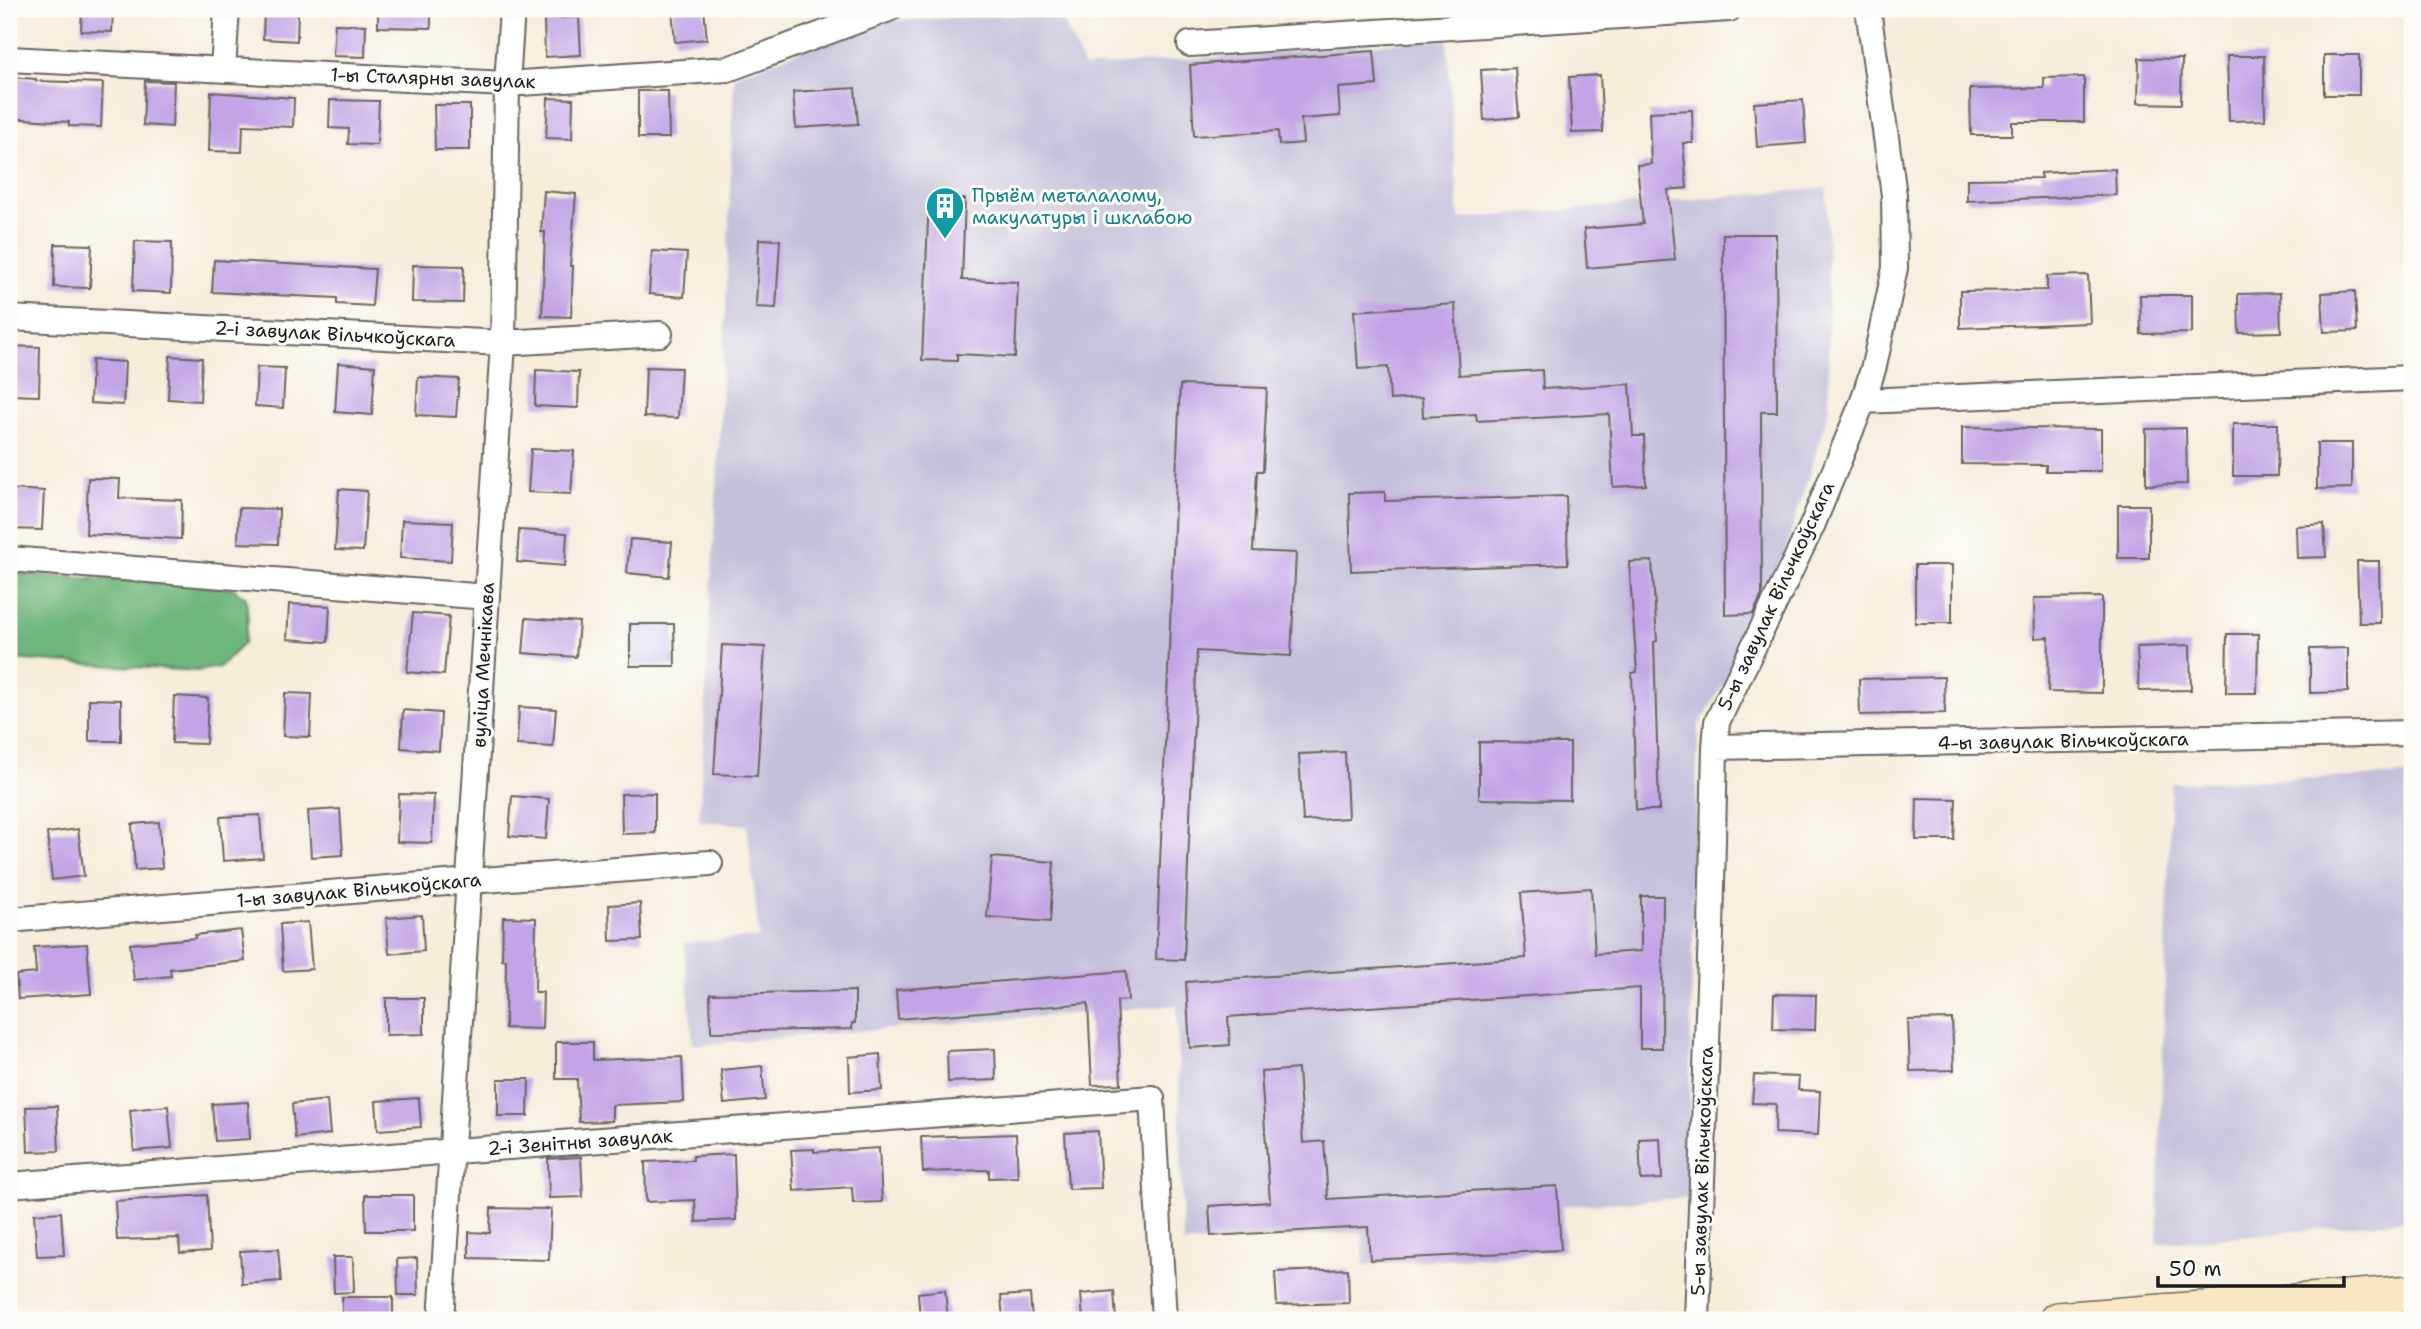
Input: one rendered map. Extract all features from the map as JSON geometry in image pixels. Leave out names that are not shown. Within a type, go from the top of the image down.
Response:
[{"type":"main road","points":[[2057,1320],[2412,1293]]},
{"type":"street","points":[[223,70],[227,9]]},
{"type":"street","name":"вуліца Мечнікава","points":[[441,1320],[503,343],[507,85],[512,9]]},
{"type":"street","name":"1-ы Сталярны завулак","points":[[9,59],[507,85],[728,69],[889,9]]},
{"type":"street","points":[[1190,44],[1729,9]]},
{"type":"street","name":"5-ы завулак Вільчкоўскага","points":[[1697,1320],[1717,722],[1812,526],[1863,401],[1874,366],[1895,268],[1894,195],[1868,9]]},
{"type":"street","name":"2-і завулак Вільчкоўскага","points":[[9,318],[503,343],[660,334]]},
{"type":"street","points":[[1863,401],[2412,378]]},
{"type":"street","points":[[9,559],[487,597]]},
{"type":"street","name":"4-ы завулак Вільчкоўскага","points":[[1715,747],[2412,733]]},
{"type":"street","name":"1-ы завулак Вільчкоўскага","points":[[9,920],[710,863]]},
{"type":"street","name":"2-і Зенітны завулак","points":[[9,1185],[1152,1098],[1164,1320]]},
{"type":"shaded area","points":[[1060,13],[1084,67],[1447,39],[1459,219],[1827,188],[1829,410],[1767,610],[1698,727],[1687,1198],[1562,1206],[1565,1251],[1364,1265],[1362,1232],[1183,1244],[1177,1005],[693,1045],[684,943],[759,937],[747,825],[699,821],[726,308],[734,76],[880,21]]},
{"type":"shaded area","points":[[2412,775],[2412,1220],[2157,1244],[2171,783]]},
{"type":"green space","points":[[9,573],[232,588],[246,598],[248,619],[244,643],[220,667],[196,671],[9,659]]},
{"type":"building","points":[[82,9],[113,9],[112,32],[81,31]]},
{"type":"building","points":[[378,9],[431,9],[431,28],[378,27]]},
{"type":"building","points":[[672,9],[704,9],[707,39],[675,42]]},
{"type":"building","points":[[264,10],[298,11],[297,41],[263,39]]},
{"type":"building","points":[[579,17],[581,55],[545,57],[544,19]]},
{"type":"building","points":[[335,24],[366,25],[365,57],[333,56]]},
{"type":"building","points":[[1374,51],[1377,85],[1338,88],[1340,116],[1301,119],[1303,143],[1279,145],[1278,131],[1194,136],[1190,65]]},
{"type":"building","points":[[2324,55],[2359,55],[2359,95],[2324,95]]},
{"type":"building","points":[[2227,56],[2264,56],[2265,120],[2229,121]]},
{"type":"building","points":[[2139,58],[2182,59],[2181,104],[2138,103]]},
{"type":"building","points":[[1515,68],[1519,117],[1484,120],[1481,70]]},
{"type":"building","points":[[1600,75],[1603,132],[1572,133],[1569,77]]},
{"type":"building","points":[[9,77],[36,81],[103,83],[101,127],[69,126],[69,122],[9,118]]},
{"type":"building","points":[[2084,77],[2084,122],[2012,122],[2012,135],[1971,135],[1970,89],[2044,88],[2044,78]]},
{"type":"building","points":[[145,81],[174,82],[172,127],[143,125]]},
{"type":"building","points":[[855,88],[858,124],[796,128],[793,92]]},
{"type":"building","points":[[638,91],[668,91],[669,138],[638,138]]},
{"type":"building","points":[[211,92],[294,98],[293,127],[243,125],[242,152],[209,151]]},
{"type":"building","points":[[548,98],[573,99],[572,139],[546,138]]},
{"type":"building","points":[[330,100],[379,101],[377,145],[348,144],[349,129],[329,128]]},
{"type":"building","points":[[1803,100],[1806,143],[1757,147],[1754,103]]},
{"type":"building","points":[[434,105],[470,105],[470,150],[435,150]]},
{"type":"building","points":[[1692,110],[1693,143],[1683,143],[1687,188],[1668,190],[1675,260],[1587,268],[1584,229],[1643,224],[1637,165],[1651,164],[1649,112]]},
{"type":"building","points":[[2115,169],[2116,195],[1967,201],[1967,179],[2041,178],[2041,173]]},
{"type":"building","points":[[544,191],[576,194],[570,266],[573,266],[571,317],[542,316],[545,232],[541,232]]},
{"type":"building","name":"Прыём металалому, макулатуры і шклабою","points":[[929,198],[965,199],[962,280],[1018,282],[1015,357],[957,354],[957,361],[922,360]]},
{"type":"building","points":[[1723,234],[1776,234],[1777,412],[1761,412],[1762,595],[1753,614],[1725,615]]},
{"type":"building","points":[[759,239],[780,240],[776,308],[756,307]]},
{"type":"building","points":[[135,241],[172,242],[171,293],[133,291]]},
{"type":"building","points":[[55,244],[92,245],[90,288],[54,287]]},
{"type":"building","points":[[652,251],[687,253],[684,297],[649,294]]},
{"type":"building","points":[[214,260],[375,269],[372,306],[337,304],[337,298],[212,292]]},
{"type":"building","points":[[413,265],[464,266],[463,303],[412,302]]},
{"type":"building","points":[[2088,275],[2090,323],[1960,328],[1960,291],[2047,290],[2047,276]]},
{"type":"building","points":[[2355,291],[2357,331],[2324,332],[2322,293]]},
{"type":"building","points":[[2280,293],[2281,332],[2239,333],[2238,294]]},
{"type":"building","points":[[2140,295],[2192,295],[2192,333],[2141,334]]},
{"type":"building","points":[[1455,304],[1459,375],[1542,370],[1543,389],[1630,384],[1633,436],[1644,436],[1646,485],[1613,487],[1609,414],[1477,421],[1476,414],[1423,417],[1422,398],[1390,400],[1388,367],[1358,369],[1354,311]]},
{"type":"building","points":[[9,346],[40,347],[39,396],[9,395]]},
{"type":"building","points":[[170,356],[202,358],[200,401],[168,399]]},
{"type":"building","points":[[92,360],[125,362],[123,405],[90,403]]},
{"type":"building","points":[[338,363],[375,366],[372,415],[335,412]]},
{"type":"building","points":[[257,367],[285,368],[283,408],[255,406]]},
{"type":"building","points":[[646,367],[681,368],[678,418],[644,417]]},
{"type":"building","points":[[536,370],[579,372],[578,408],[535,406]]},
{"type":"building","points":[[418,377],[459,379],[456,417],[416,415]]},
{"type":"building","points":[[1180,385],[1267,388],[1263,471],[1257,471],[1253,551],[1296,553],[1291,656],[1197,651],[1184,960],[1156,959]]},
{"type":"building","points":[[2233,424],[2278,424],[2277,476],[2233,476]]},
{"type":"building","points":[[1962,427],[2101,429],[2101,471],[2046,471],[2046,465],[1962,464]]},
{"type":"building","points":[[2186,428],[2187,484],[2146,485],[2146,429]]},
{"type":"building","points":[[2317,443],[2352,443],[2352,488],[2317,489]]},
{"type":"building","points":[[531,449],[574,451],[571,494],[528,492]]},
{"type":"building","points":[[88,478],[120,479],[119,498],[182,500],[181,539],[86,534]]},
{"type":"building","points":[[9,489],[44,491],[42,530],[9,529]]},
{"type":"building","points":[[339,489],[367,491],[363,551],[335,550]]},
{"type":"building","points":[[1385,492],[1385,501],[1566,496],[1568,564],[1351,571],[1349,493]]},
{"type":"building","points":[[2118,505],[2149,505],[2149,558],[2118,558]]},
{"type":"building","points":[[239,508],[279,509],[278,544],[238,543]]},
{"type":"building","points":[[402,520],[453,522],[451,561],[400,558]]},
{"type":"building","points":[[2324,524],[2326,557],[2297,558],[2296,526]]},
{"type":"building","points":[[519,530],[567,533],[565,566],[517,562]]},
{"type":"building","points":[[630,539],[672,542],[669,577],[627,573]]},
{"type":"building","points":[[1652,561],[1657,641],[1654,642],[1659,810],[1636,810],[1632,673],[1637,672],[1629,562]]},
{"type":"building","points":[[2357,561],[2379,561],[2380,623],[2359,623]]},
{"type":"building","points":[[1915,565],[1952,565],[1952,623],[1915,623]]},
{"type":"building","points":[[2102,597],[2102,693],[2048,692],[2049,637],[2035,638],[2034,598]]},
{"type":"building","points":[[289,604],[330,606],[328,642],[287,639]]},
{"type":"building","points":[[413,613],[449,616],[444,675],[407,672]]},
{"type":"building","points":[[526,618],[579,622],[576,657],[523,653]]},
{"type":"building","points":[[630,624],[674,624],[675,666],[630,666]]},
{"type":"building","points":[[2227,634],[2258,634],[2257,693],[2226,693]]},
{"type":"building","points":[[722,645],[765,647],[757,776],[714,774]]},
{"type":"building","points":[[2190,645],[2191,690],[2139,691],[2137,647]]},
{"type":"building","points":[[2348,648],[2348,692],[2310,693],[2310,649]]},
{"type":"building","points":[[1944,677],[1945,713],[1860,715],[1859,679]]},
{"type":"building","points":[[285,693],[312,694],[310,737],[283,736]]},
{"type":"building","points":[[174,696],[208,698],[206,744],[172,743]]},
{"type":"building","points":[[89,699],[121,700],[121,741],[89,741]]},
{"type":"building","points":[[519,707],[556,709],[553,747],[517,745]]},
{"type":"building","points":[[403,710],[441,713],[439,751],[401,748]]},
{"type":"building","points":[[1479,742],[1570,743],[1570,800],[1479,799]]},
{"type":"building","points":[[1345,752],[1348,818],[1303,821],[1299,754]]},
{"type":"building","points":[[655,793],[655,833],[622,834],[621,794]]},
{"type":"building","points":[[399,794],[434,795],[432,843],[397,842]]},
{"type":"building","points":[[512,796],[549,799],[546,839],[509,836]]},
{"type":"building","points":[[1917,798],[1956,799],[1954,840],[1916,840]]},
{"type":"building","points":[[340,809],[343,855],[311,857],[308,811]]},
{"type":"building","points":[[260,815],[263,858],[223,861],[220,817]]},
{"type":"building","points":[[159,822],[162,868],[135,870],[132,824]]},
{"type":"building","points":[[78,829],[84,876],[52,880],[47,833]]},
{"type":"building","points":[[992,857],[1054,862],[1050,922],[987,917]]},
{"type":"building","points":[[1591,888],[1595,954],[1641,951],[1641,896],[1663,896],[1662,1048],[1640,1048],[1640,988],[1228,1017],[1230,1045],[1190,1048],[1186,982],[1526,958],[1521,893]]},
{"type":"building","points":[[640,903],[642,940],[610,941],[609,905]]},
{"type":"building","points":[[422,915],[424,951],[389,954],[386,918]]},
{"type":"building","points":[[503,917],[536,918],[535,992],[543,992],[542,1029],[505,1028],[506,960],[502,959]]},
{"type":"building","points":[[308,922],[312,969],[283,971],[280,924]]},
{"type":"building","points":[[241,930],[245,961],[170,969],[171,976],[134,980],[130,944],[195,938],[195,935]]},
{"type":"building","points":[[87,944],[91,994],[18,999],[16,975],[36,973],[34,947]]},
{"type":"building","points":[[1126,971],[1128,1000],[1117,1001],[1121,1084],[1092,1085],[1088,1003],[898,1019],[896,990]]},
{"type":"building","points":[[855,991],[855,1023],[852,1023],[852,1029],[711,1032],[710,994]]},
{"type":"building","points":[[1774,994],[1816,995],[1815,1030],[1773,1029]]},
{"type":"building","points":[[386,998],[424,998],[424,1034],[386,1035]]},
{"type":"building","points":[[1952,1019],[1954,1070],[1910,1071],[1908,1020]]},
{"type":"building","points":[[556,1042],[593,1042],[593,1060],[682,1057],[684,1102],[612,1105],[612,1121],[579,1122],[577,1079],[556,1079]]},
{"type":"building","points":[[995,1049],[996,1080],[948,1082],[947,1051]]},
{"type":"building","points":[[880,1054],[882,1090],[850,1092],[849,1057]]},
{"type":"building","points":[[762,1066],[765,1100],[724,1104],[721,1070]]},
{"type":"building","points":[[1298,1069],[1303,1143],[1324,1141],[1328,1199],[1557,1186],[1561,1250],[1370,1260],[1368,1227],[1211,1236],[1209,1206],[1270,1202],[1261,1072]]},
{"type":"building","points":[[1754,1075],[1799,1077],[1798,1090],[1820,1091],[1818,1135],[1775,1133],[1776,1104],[1752,1103]]},
{"type":"building","points":[[498,1079],[529,1079],[528,1116],[498,1116]]},
{"type":"building","points":[[419,1098],[421,1127],[378,1130],[376,1101]]},
{"type":"building","points":[[327,1100],[330,1134],[295,1138],[292,1104]]},
{"type":"building","points":[[248,1102],[250,1139],[215,1141],[212,1104]]},
{"type":"building","points":[[57,1106],[59,1151],[28,1152],[26,1107]]},
{"type":"building","points":[[168,1106],[172,1148],[134,1151],[130,1110]]},
{"type":"building","points":[[1098,1131],[1101,1188],[1068,1189],[1065,1133]]},
{"type":"building","points":[[1016,1134],[1018,1177],[989,1178],[989,1170],[923,1172],[921,1137]]},
{"type":"building","points":[[1660,1138],[1662,1179],[1641,1180],[1639,1139]]},
{"type":"building","points":[[879,1148],[882,1202],[853,1203],[852,1187],[794,1191],[791,1150],[814,1149],[814,1152]]},
{"type":"building","points":[[734,1154],[736,1220],[696,1222],[695,1200],[646,1202],[645,1162],[693,1160],[693,1156]]},
{"type":"building","points":[[581,1157],[583,1197],[549,1198],[548,1159]]},
{"type":"building","points":[[207,1195],[210,1251],[180,1253],[179,1238],[117,1240],[115,1201]]},
{"type":"building","points":[[365,1195],[413,1195],[413,1231],[366,1231]]},
{"type":"building","points":[[491,1208],[551,1209],[549,1260],[469,1258],[469,1232],[490,1233]]},
{"type":"building","points":[[61,1212],[64,1255],[37,1256],[34,1214]]},
{"type":"building","points":[[278,1249],[281,1281],[242,1284],[240,1251]]},
{"type":"building","points":[[333,1257],[353,1257],[354,1292],[334,1293]]},
{"type":"building","points":[[417,1258],[418,1295],[398,1295],[397,1259]]},
{"type":"building","points":[[1348,1269],[1349,1303],[1277,1305],[1275,1272]]},
{"type":"building","points":[[945,1290],[948,1320],[920,1320],[918,1293]]},
{"type":"building","points":[[1114,1291],[1116,1320],[1083,1320],[1081,1294]]},
{"type":"building","points":[[1030,1294],[1032,1320],[1003,1320],[1001,1296]]},
{"type":"building","points":[[342,1297],[393,1297],[393,1320],[342,1319]]},
{"type":"place","name":"Прыём металалому, макулатуры і шклабою","points":[[945,240]]}]
